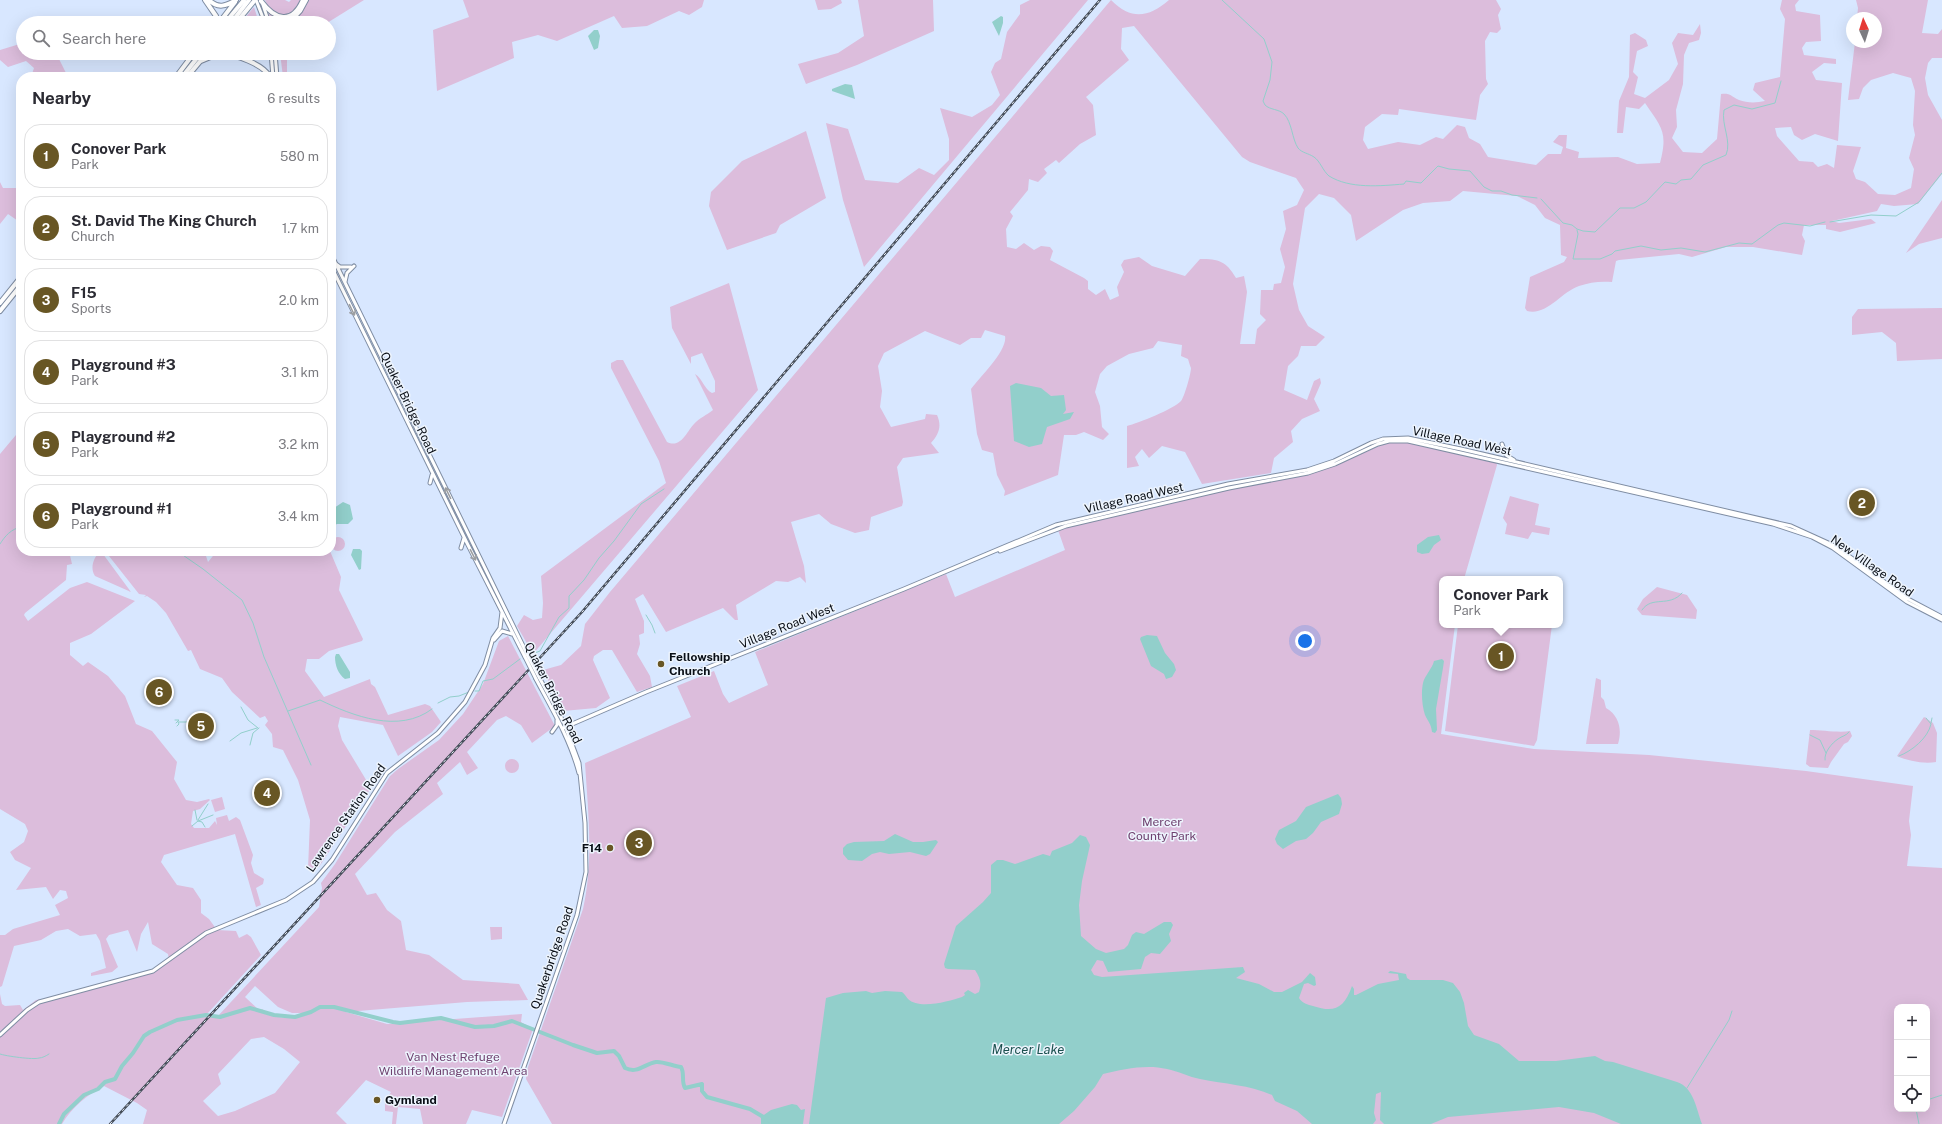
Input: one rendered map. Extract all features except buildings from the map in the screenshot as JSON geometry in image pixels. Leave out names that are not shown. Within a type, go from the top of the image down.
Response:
[{"type":"highway","points":[[205,0],[216,16]]},
{"type":"highway","points":[[209,0],[216,5],[222,6],[236,0]]},
{"type":"highway","points":[[223,16],[236,0]]},
{"type":"highway","points":[[231,16],[244,0]]},
{"type":"highway","points":[[237,16],[250,0]]},
{"type":"highway","points":[[243,16],[256,0]]},
{"type":"highway","points":[[285,16],[292,14],[305,0]]},
{"type":"highway","points":[[295,16],[300,11],[305,0]]},
{"type":"highway","points":[[260,2],[272,14],[279,16]]},
{"type":"highway","points":[[180,72],[189,60]]},
{"type":"highway","points":[[186,72],[195,60]]},
{"type":"highway","points":[[191,72],[200,62],[205,60]]},
{"type":"highway","points":[[242,60],[260,66],[266,72]]},
{"type":"highway","points":[[0,303],[16,283]]},
{"type":"highway","points":[[0,311],[16,291]]},
{"type":"main road","points":[[256,0],[260,2],[266,16]]},
{"type":"main road","points":[[260,2],[263,16]]},
{"type":"main road","points":[[271,60],[271,72]]},
{"type":"main road","points":[[276,60],[277,72]]},
{"type":"main road","points":[[336,264],[340,267],[353,266],[347,273],[345,284]]},
{"type":"main road","points":[[336,264],[345,284]]},
{"type":"main road","name":"Quaker Bridge Road","points":[[336,276],[464,537],[578,756],[583,793]]},
{"type":"main road","name":"Quaker Bridge Road","points":[[345,284],[526,657]]},
{"type":"main road","name":"Village Road West","points":[[974,560],[1056,525],[1228,484],[1307,470],[1334,461],[1371,443],[1388,438],[1416,439],[1791,527]]},
{"type":"main road","name":"Village Road West","points":[[564,728],[651,690],[974,560],[1061,527],[1229,488],[1308,473],[1335,464],[1378,444],[1398,441],[1460,452],[1791,527]]},
{"type":"main road","points":[[1502,444],[1506,455],[1512,459],[1560,470],[1568,474]]},
{"type":"main road","points":[[430,483],[432,478],[431,471]]},
{"type":"main road","name":"New Village Road","points":[[1791,527],[1835,546],[1908,599],[1942,617]]},
{"type":"main road","name":"New Village Road","points":[[1791,527],[1834,548],[1907,602],[1942,620]]},
{"type":"main road","points":[[461,548],[464,537]]},
{"type":"main road","points":[[502,612],[500,631],[514,635]]},
{"type":"main road","name":"Lawrence Station Road","points":[[0,1035],[27,1010],[39,1002],[153,971],[200,936],[232,921],[292,897],[318,877],[332,860],[387,773],[438,733],[465,702],[482,673],[492,641],[500,631]]},
{"type":"main road","name":"Quaker Bridge Road","points":[[538,678],[557,718],[564,728]]},
{"type":"main road","points":[[552,732],[557,725],[557,718]]},
{"type":"main road","name":"Quakerbridge Road","points":[[504,1124],[578,915],[584,891],[586,862],[583,793]]},
{"type":"green space","points":[[265,0],[285,0],[289,2],[291,0],[302,0],[291,13],[282,16],[270,11]]},
{"type":"green space","points":[[308,0],[364,0],[336,17],[336,16],[298,16]]},
{"type":"green space","points":[[463,0],[704,0],[702,7],[689,15],[679,11],[647,26],[622,28],[614,16],[557,41],[538,35],[512,42],[514,58],[437,91],[433,30],[469,17]]},
{"type":"green space","points":[[815,0],[841,0],[842,3],[831,9],[818,10]]},
{"type":"green space","points":[[858,0],[933,0],[934,31],[857,65],[806,84],[798,64],[838,53],[864,36]]},
{"type":"green space","points":[[1030,0],[1088,0],[864,267],[843,200],[826,123],[848,129],[865,180],[898,183],[919,168],[934,175],[949,160],[949,139],[940,108],[972,117],[992,105],[1000,95],[991,72],[995,63],[1001,59],[1007,32],[1020,14],[1020,5]]},
{"type":"green space","points":[[1111,0],[1126,11],[1133,14],[1140,14],[1154,10],[1169,0],[1496,0],[1501,9],[1498,15],[1501,29],[1497,33],[1490,32],[1485,41],[1486,79],[1488,84],[1480,95],[1476,120],[1399,109],[1398,115],[1382,114],[1365,127],[1363,140],[1368,149],[1398,142],[1420,145],[1436,137],[1443,139],[1457,125],[1465,127],[1469,138],[1480,144],[1488,157],[1536,165],[1548,154],[1561,154],[1563,147],[1553,142],[1559,135],[1567,135],[1566,148],[1579,152],[1578,158],[1618,157],[1637,164],[1660,163],[1663,144],[1662,131],[1645,103],[1639,109],[1626,107],[1623,133],[1617,133],[1619,101],[1629,77],[1630,35],[1635,33],[1646,40],[1648,46],[1637,51],[1633,72],[1638,77],[1634,94],[1645,98],[1669,80],[1678,64],[1672,43],[1678,33],[1693,35],[1700,24],[1701,33],[1699,40],[1689,43],[1684,55],[1683,84],[1676,110],[1677,127],[1672,138],[1683,152],[1702,153],[1717,139],[1721,94],[1729,94],[1745,102],[1765,101],[1753,90],[1755,83],[1780,77],[1785,19],[1780,9],[1782,0],[1799,0],[1795,5],[1796,11],[1820,15],[1821,41],[1806,42],[1802,48],[1804,55],[1836,59],[1836,64],[1824,63],[1812,72],[1816,80],[1842,83],[1838,141],[1815,134],[1802,140],[1794,135],[1791,127],[1775,128],[1777,136],[1799,161],[1813,162],[1818,167],[1827,164],[1834,168],[1837,145],[1861,147],[1853,171],[1856,179],[1865,182],[1878,194],[1895,195],[1911,188],[1914,169],[1909,158],[1915,135],[1913,125],[1915,91],[1911,78],[1893,73],[1871,80],[1863,88],[1859,99],[1848,100],[1854,48],[1882,48],[1882,12],[1858,12],[1856,0],[1928,0],[1922,33],[1938,34],[1942,29],[1942,58],[1932,58],[1928,63],[1925,78],[1928,95],[1942,120],[1942,174],[1918,204],[1894,206],[1881,204],[1877,211],[1832,221],[1839,223],[1871,219],[1876,223],[1840,232],[1826,229],[1826,225],[1804,225],[1802,235],[1805,241],[1802,255],[1753,247],[1726,247],[1692,257],[1679,254],[1619,260],[1616,261],[1612,282],[1596,282],[1579,286],[1572,289],[1547,307],[1534,312],[1527,311],[1525,308],[1530,277],[1564,262],[1567,257],[1561,255],[1560,225],[1545,218],[1535,205],[1517,196],[1463,191],[1450,201],[1423,203],[1403,210],[1356,241],[1351,215],[1334,198],[1319,194],[1305,208],[1293,284],[1299,310],[1308,326],[1325,337],[1316,346],[1301,346],[1298,356],[1288,366],[1284,390],[1307,400],[1314,381],[1320,378],[1321,383],[1314,399],[1320,411],[1302,419],[1291,431],[1293,442],[1274,458],[1271,473],[1202,484],[1185,452],[1162,446],[1149,458],[1142,449],[1135,457],[1139,466],[1127,468],[1127,426],[1156,415],[1171,408],[1181,401],[1190,375],[1191,368],[1188,359],[1181,356],[1182,345],[1158,341],[1153,348],[1129,354],[1107,366],[1100,374],[1095,392],[1100,406],[1102,427],[1109,434],[1103,440],[1084,432],[1076,435],[1064,435],[1058,475],[1004,496],[1005,491],[997,475],[993,453],[982,450],[977,434],[971,389],[998,356],[1005,342],[1005,336],[985,330],[981,338],[971,338],[960,345],[925,331],[884,353],[878,366],[882,391],[880,407],[891,427],[925,419],[926,414],[937,415],[939,419],[938,433],[931,443],[939,453],[903,458],[897,467],[903,502],[902,506],[871,517],[869,530],[855,533],[831,524],[819,514],[791,522],[804,566],[806,583],[800,577],[788,582],[776,581],[736,605],[738,620],[735,620],[723,608],[666,632],[643,594],[635,599],[644,621],[644,633],[639,635],[640,644],[637,654],[650,676],[652,687],[637,692],[612,650],[603,650],[594,656],[593,660],[610,698],[596,708],[563,711],[543,670],[561,665],[581,646],[585,624],[610,592]],"holes":[[[1134,26],[1242,157],[1250,162],[1296,178],[1304,190],[1297,205],[1283,211],[1286,229],[1280,249],[1285,267],[1281,283],[1274,284],[1273,290],[1261,290],[1260,314],[1266,320],[1257,329],[1255,344],[1240,344],[1247,292],[1244,276],[1236,278],[1229,268],[1221,262],[1200,259],[1185,276],[1152,266],[1139,257],[1124,260],[1121,265],[1124,272],[1117,287],[1119,296],[1110,300],[1105,289],[1096,295],[1088,289],[1088,281],[1050,260],[1053,251],[1050,247],[1041,246],[1034,250],[1024,243],[1016,249],[1007,247],[1006,229],[1013,216],[1010,212],[1028,190],[1029,179],[1038,182],[1047,173],[1044,169],[1056,160],[1059,163],[1080,144],[1096,135],[1093,105],[1086,97],[1129,60],[1121,49],[1122,28]]]},
{"type":"green space","points":[[254,7],[257,16],[247,16]]},
{"type":"green space","points":[[268,13],[276,16],[269,16]]},
{"type":"green space","points":[[16,45],[16,60],[60,60],[66,72],[33,72],[34,68],[26,61],[8,67],[0,60],[0,50]]},
{"type":"green space","points":[[281,60],[287,60],[287,72],[282,72]]},
{"type":"green space","points":[[806,131],[826,198],[780,225],[776,233],[727,250],[709,206],[711,192],[742,161]]},
{"type":"green space","points":[[0,182],[3,188],[16,188],[16,220],[8,214],[0,224]]},
{"type":"green space","points":[[1942,200],[1942,238],[1919,244],[1906,253]]},
{"type":"green space","points":[[729,283],[758,390],[533,654],[517,626],[524,615],[533,620],[542,618],[543,603],[541,576],[666,483],[659,461],[611,368],[611,363],[617,360],[623,360],[667,442],[672,444],[680,441],[696,422],[713,410],[695,374],[712,393],[715,392],[715,381],[702,353],[691,357],[691,364],[672,328],[670,307]]},
{"type":"green space","points":[[1942,308],[1942,359],[1897,361],[1896,343],[1882,332],[1852,335],[1852,317],[1858,309]]},
{"type":"green space","name":"Van Nest Refuge Wildlife Management Area","points":[[16,435],[16,556],[70,556],[72,564],[67,565],[66,580],[24,615],[28,621],[70,588],[87,582],[135,601],[91,634],[70,643],[70,655],[83,666],[88,662],[108,676],[125,696],[136,724],[152,731],[177,762],[174,779],[186,800],[197,802],[210,800],[200,809],[193,811],[191,824],[194,828],[209,828],[215,821],[217,825],[216,818],[227,815],[229,821],[236,817],[240,820],[253,855],[251,863],[254,873],[264,879],[263,884],[256,888],[261,905],[256,907],[235,834],[164,855],[161,862],[177,885],[193,888],[201,900],[201,913],[209,919],[217,930],[236,931],[239,938],[247,934],[251,937],[261,955],[207,1014],[217,1017],[319,907],[322,888],[321,883],[335,864],[390,776],[439,740],[463,714],[483,684],[499,641],[508,636],[555,726],[532,743],[521,725],[506,716],[497,720],[467,752],[478,768],[467,775],[460,762],[437,783],[443,794],[395,832],[355,874],[367,895],[376,893],[387,910],[401,921],[406,950],[429,955],[463,980],[519,984],[528,1000],[467,1002],[346,1012],[387,1024],[522,1014],[521,1022],[533,1029],[502,1117],[472,1110],[466,1124],[423,1124],[420,1109],[398,1107],[396,1124],[392,1124],[393,1112],[385,1111],[385,1101],[391,1092],[366,1080],[336,1113],[347,1124],[143,1124],[147,1110],[137,1103],[104,1086],[80,1102],[70,1112],[62,1124],[0,1124],[0,994],[2,1004],[5,1006],[20,1005],[23,1010],[36,1000],[57,997],[151,972],[169,960],[168,954],[152,944],[148,922],[141,934],[137,952],[128,930],[109,935],[106,939],[118,967],[112,972],[91,976],[91,973],[106,968],[100,941],[96,934],[80,936],[68,929],[56,931],[41,940],[14,946],[2,986],[0,987],[0,935],[5,935],[13,929],[60,915],[55,905],[68,898],[66,891],[60,890],[53,899],[46,887],[16,890],[31,868],[15,860],[10,852],[24,842],[28,831],[25,824],[0,809],[0,454]],"holes":[[[255,986],[278,1007],[292,1013],[312,1013],[293,1018],[273,1016],[262,1009],[260,1011],[245,997]],[[264,1037],[284,1049],[300,1062],[275,1093],[235,1111],[218,1116],[203,1101],[221,1084],[218,1074],[251,1039]]]},
{"type":"green space","name":"Mercer County Park","points":[[1407,442],[1496,462],[1497,465],[1465,576],[1439,576],[1439,628],[1455,628],[1441,734],[1534,749],[1649,755],[1806,771],[1913,786],[1909,821],[1911,835],[1907,866],[1942,868],[1942,1124],[552,1124],[526,1079],[527,1070],[583,909],[589,854],[589,818],[585,763],[691,717],[677,686],[714,671],[723,694],[729,703],[768,685],[755,652],[946,574],[955,597],[1065,550],[1058,530],[1174,501],[1312,473],[1331,467],[1386,443]]},
{"type":"green space","points":[[1510,496],[1539,504],[1535,525],[1550,528],[1549,535],[1532,532],[1528,539],[1505,534],[1507,524],[1503,518]]},
{"type":"green space","points":[[336,538],[341,538],[345,544],[343,549],[336,550]]},
{"type":"green space","points":[[97,556],[104,556],[131,592],[95,576],[93,573],[93,564]]},
{"type":"green space","points":[[109,556],[206,556],[208,562],[213,556],[332,556],[341,577],[339,590],[363,639],[362,641],[329,651],[319,659],[307,659],[305,671],[324,697],[370,679],[371,684],[375,687],[388,715],[425,704],[430,706],[441,722],[432,732],[398,756],[383,725],[340,717],[338,726],[342,740],[371,788],[319,867],[308,869],[310,820],[298,780],[283,750],[273,747],[272,734],[265,725],[268,721],[265,716],[260,718],[232,692],[222,678],[200,669],[191,650],[188,651],[166,613],[156,602],[147,596],[144,597],[146,595],[139,594]]},
{"type":"green space","points":[[1657,587],[1687,595],[1697,610],[1696,619],[1642,615],[1637,609],[1643,599]]},
{"type":"green space","points":[[1458,628],[1552,628],[1537,740],[1534,746],[1445,731]]},
{"type":"green space","points":[[1596,678],[1601,680],[1601,697],[1604,700],[1606,708],[1611,711],[1619,724],[1620,734],[1618,744],[1586,744]]},
{"type":"green space","points":[[1924,717],[1933,723],[1937,733],[1936,762],[1916,762],[1897,756]]},
{"type":"green space","points":[[1810,730],[1836,732],[1850,731],[1852,736],[1848,742],[1844,744],[1828,768],[1810,767],[1806,764]]},
{"type":"green space","points":[[512,759],[517,761],[519,766],[517,771],[512,773],[507,771],[505,766],[507,761]]},
{"type":"green space","points":[[222,797],[225,809],[215,812],[211,800]]},
{"type":"green space","points":[[490,927],[502,927],[502,939],[491,940]]},
{"type":"water","points":[[1001,16],[1003,17],[1003,23],[999,36],[992,22]]},
{"type":"water","points":[[594,30],[598,30],[600,36],[598,48],[594,50],[588,36]]},
{"type":"water","points":[[845,84],[852,85],[855,99],[832,91],[832,89]]},
{"type":"water","points":[[1016,383],[1041,388],[1051,396],[1064,395],[1066,410],[1063,414],[1074,412],[1070,419],[1047,427],[1042,444],[1029,447],[1014,441],[1010,386]]},
{"type":"water","points":[[343,502],[350,505],[353,519],[348,524],[336,524],[336,507]]},
{"type":"water","points":[[1439,535],[1441,540],[1434,545],[1429,553],[1422,554],[1417,552],[1417,545],[1428,537]]},
{"type":"water","points":[[353,549],[360,549],[362,551],[361,569],[359,570],[351,555]]},
{"type":"water","points":[[1147,635],[1157,636],[1165,653],[1174,664],[1176,670],[1172,677],[1166,679],[1164,674],[1151,666],[1140,639],[1141,637]]},
{"type":"water","points":[[336,654],[339,654],[350,672],[350,678],[345,679],[340,675],[337,669],[335,657]]},
{"type":"water","points":[[1442,659],[1444,661],[1436,709],[1437,730],[1435,733],[1432,732],[1425,715],[1422,699],[1422,687],[1434,661]]},
{"type":"water","points":[[1338,794],[1341,798],[1342,804],[1339,814],[1321,822],[1313,833],[1306,839],[1296,841],[1283,849],[1277,844],[1275,839],[1279,830],[1296,821],[1306,807]]},
{"type":"water","points":[[895,834],[913,842],[936,840],[938,842],[930,854],[926,856],[910,852],[889,854],[880,852],[872,854],[862,861],[848,860],[843,854],[843,848],[847,844],[854,842],[884,841]]},
{"type":"water","name":"Mercer Lake","points":[[1080,835],[1086,837],[1090,845],[1082,881],[1079,905],[1081,936],[1096,949],[1106,953],[1124,949],[1128,945],[1132,935],[1136,932],[1144,934],[1164,922],[1171,922],[1173,925],[1169,934],[1171,941],[1160,954],[1151,953],[1145,957],[1141,969],[1108,972],[1103,961],[1097,960],[1091,970],[1094,975],[1102,977],[1243,967],[1245,972],[1236,978],[1259,984],[1274,992],[1282,992],[1302,982],[1310,973],[1315,977],[1316,985],[1314,986],[1308,983],[1304,984],[1299,998],[1307,1004],[1327,1009],[1332,1009],[1342,1004],[1349,994],[1352,986],[1354,989],[1354,995],[1356,995],[1378,984],[1399,980],[1398,974],[1388,973],[1390,971],[1406,974],[1407,978],[1410,980],[1443,980],[1453,983],[1460,992],[1464,1003],[1468,1026],[1474,1035],[1499,1044],[1519,1061],[1556,1061],[1595,1056],[1605,1061],[1613,1062],[1677,1082],[1687,1089],[1694,1099],[1702,1124],[1621,1124],[1594,1113],[1559,1107],[1448,1117],[1431,1124],[1384,1124],[1380,1120],[1381,1092],[1376,1094],[1374,1113],[1376,1120],[1373,1124],[1312,1124],[1297,1111],[1275,1101],[1272,1095],[1264,1092],[1246,1087],[1196,1078],[1167,1069],[1143,1067],[1103,1074],[1095,1087],[1074,1111],[1059,1124],[809,1124],[826,998],[843,993],[866,991],[872,993],[885,991],[902,992],[908,999],[919,1004],[935,1004],[962,997],[968,990],[975,994],[979,992],[980,980],[975,970],[948,969],[945,968],[944,964],[956,926],[991,893],[991,865],[997,860],[1003,860],[1015,864],[1043,854],[1050,856],[1052,851],[1072,843]]},
{"type":"water","points":[[792,1104],[797,1105],[801,1110],[805,1109],[803,1124],[761,1124],[761,1117],[771,1110]]},
{"type":"waterway","points":[[1222,0],[1264,39],[1272,62],[1270,80],[1263,101],[1265,105],[1269,108],[1280,111],[1287,117],[1298,148],[1316,159],[1329,176],[1346,183],[1365,186],[1404,184],[1406,181],[1421,183],[1438,166],[1449,169],[1470,171],[1484,187],[1492,191],[1501,191],[1512,195],[1537,198]]},
{"type":"waterway","points":[[1541,199],[1563,223],[1572,225],[1583,231],[1595,232],[1620,208],[1634,208],[1646,202],[1665,182],[1676,184],[1681,180],[1691,179],[1703,165],[1726,155],[1728,144],[1723,116],[1724,110],[1734,105],[1752,109],[1775,103],[1781,81]]},
{"type":"waterway","points":[[1830,222],[1871,215],[1896,216],[1919,202],[1942,173]]},
{"type":"waterway","points":[[1577,230],[1578,234],[1573,259],[1600,259],[1612,254],[1615,251],[1641,246],[1661,250],[1681,248],[1705,252],[1739,243],[1752,244],[1778,225],[1784,223],[1810,226],[1825,222]]},
{"type":"waterway","points":[[532,654],[540,651],[559,617],[569,608],[569,596],[584,580],[641,504],[664,489]]},
{"type":"waterway","points":[[0,544],[9,533],[16,528]]},
{"type":"waterway","points":[[184,556],[242,600],[253,623],[264,657],[311,765]]},
{"type":"waterway","points":[[1642,610],[1651,603],[1672,600],[1682,593]]},
{"type":"waterway","points":[[646,615],[655,633]]},
{"type":"waterway","points":[[475,691],[479,691],[483,681],[493,679],[520,659]]},
{"type":"waterway","points":[[438,703],[450,697],[459,696],[469,692]]},
{"type":"waterway","points":[[288,711],[320,700],[347,712],[376,720],[391,721],[405,720],[419,716],[432,709]]},
{"type":"waterway","points":[[241,707],[248,720],[258,728]]},
{"type":"waterway","points":[[1899,756],[1909,751],[1927,734],[1931,724],[1926,718]]},
{"type":"waterway","points":[[1931,723],[1932,718]]},
{"type":"waterway","points":[[175,720],[179,720],[176,723]]},
{"type":"waterway","points":[[177,726],[179,724],[178,722],[187,722]]},
{"type":"waterway","points":[[230,741],[241,733],[257,728]]},
{"type":"waterway","points":[[250,745],[253,733],[259,728]]},
{"type":"waterway","points":[[1825,760],[1827,751],[1831,745],[1849,732]]},
{"type":"waterway","points":[[1810,735],[1820,740],[1826,753]]},
{"type":"waterway","points":[[198,820],[208,804]]},
{"type":"waterway","points":[[195,810],[197,820]]},
{"type":"waterway","points":[[192,826],[198,821],[213,815]]},
{"type":"waterway","points":[[198,821],[202,822],[205,827]]},
{"type":"waterway","points":[[59,1124],[64,1114],[84,1095],[98,1089],[105,1082],[115,1079],[122,1066],[144,1036],[150,1032],[177,1020],[206,1015],[220,1017],[250,1008],[274,1015],[295,1017],[311,1012],[320,1007],[334,1007],[400,1023],[441,1018],[475,1027],[494,1026],[512,1021],[597,1053],[614,1051],[619,1056],[625,1068],[630,1070],[656,1062],[681,1067],[685,1088],[702,1084],[702,1091],[707,1097],[750,1109],[775,1124]]},
{"type":"waterway","points":[[1687,1088],[1729,1020],[1732,1011]]},
{"type":"waterway","points":[[0,1054],[13,1057],[32,1058],[41,1058],[49,1054]]},
{"type":"waterway","points":[[1930,1099],[1942,1095]]},
{"type":"waterway","points":[[1917,1112],[1919,1124]]},
{"type":"railway","points":[[110,1124],[582,612],[1100,0]]},
{"type":"place","name":"St. David The King Church","points":[[1862,503]]},
{"type":"place","name":"Conover Park","points":[[1501,656]]},
{"type":"place","name":"Fellowship Church","points":[[661,664]]},
{"type":"place","name":"Playground #1","points":[[159,692]]},
{"type":"place","name":"Playground #2","points":[[201,726]]},
{"type":"place","name":"Playground #3","points":[[267,793]]},
{"type":"place","name":"F15","points":[[639,843]]},
{"type":"place","name":"F14","points":[[610,848]]},
{"type":"place","name":"Gymland","points":[[377,1100]]}]
